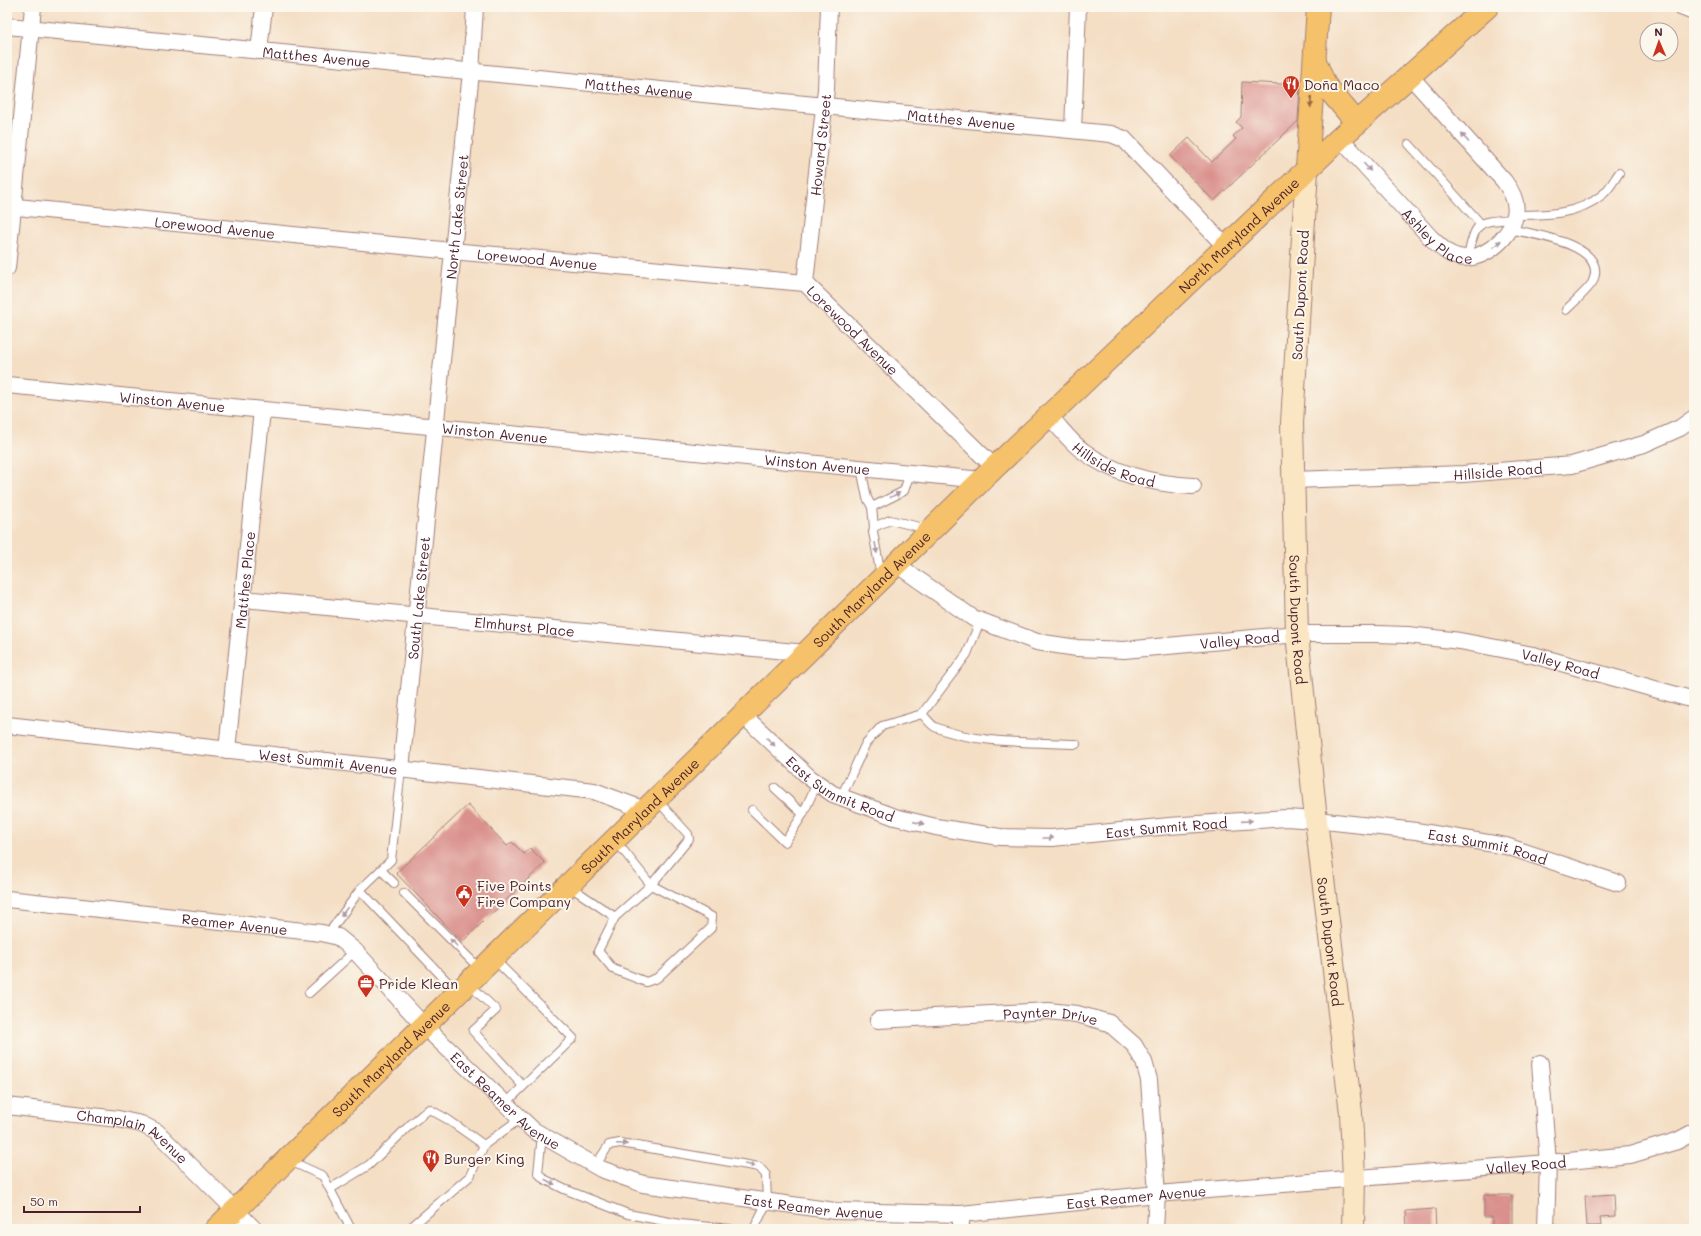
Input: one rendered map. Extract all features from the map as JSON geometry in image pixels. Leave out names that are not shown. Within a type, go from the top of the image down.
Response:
[{"type":"main road","name":"South Dupont Road","points":[[1307,169],[1318,7]]},
{"type":"main road","name":"North Maryland Avenue","points":[[988,473],[1049,416],[1224,246],[1340,138],[1487,7]]},
{"type":"main road","points":[[1314,58],[1324,85],[1357,123]]},
{"type":"main road","name":"South Maryland Avenue","points":[[216,1229],[806,654],[988,473]]},
{"type":"street","points":[[7,268],[10,207],[34,7]]},
{"type":"street","points":[[259,51],[264,7]]},
{"type":"street","name":"North Lake Street","points":[[435,427],[471,72],[475,7]]},
{"type":"street","name":"Howard Street","points":[[805,283],[824,107],[829,7]]},
{"type":"street","points":[[1073,130],[1078,7]]},
{"type":"street","points":[[1681,7],[1694,12]]},
{"type":"street","name":"Matthes Avenue","points":[[7,26],[1111,134],[1124,139],[1224,246]]},
{"type":"street","points":[[1410,76],[1504,180],[1512,192],[1515,203],[1513,221]]},
{"type":"street","name":"Ashley Place","points":[[1340,138],[1430,237],[1446,251],[1455,256],[1477,256],[1489,251],[1499,243],[1513,221]]},
{"type":"street","name":"South Dupont Road","points":[[1307,169],[1292,423],[1297,634],[1316,820],[1352,1113],[1354,1178],[1353,1229]]},
{"type":"street","name":"Lorewood Avenue","points":[[10,207],[452,251],[805,283],[988,473]]},
{"type":"street","name":"Winston Avenue","points":[[7,385],[910,473],[988,473]]},
{"type":"street","name":"Matthes Place","points":[[227,750],[262,410]]},
{"type":"street","name":"Hillside Road","points":[[1049,416],[1082,451],[1107,466],[1142,479],[1170,485],[1193,486]]},
{"type":"street","name":"Hillside Road","points":[[1293,480],[1463,474],[1572,465],[1644,444],[1680,428],[1694,418]]},
{"type":"street","name":"South Lake Street","points":[[402,769],[435,427]]},
{"type":"street","name":"Valley Road","points":[[889,572],[973,618],[1037,642],[1077,648],[1124,650],[1297,634],[1408,635],[1460,642],[1533,655],[1694,700]]},
{"type":"street","name":"Elmhurst Place","points":[[243,599],[806,654]]},
{"type":"street","name":"East Summit Road","points":[[743,715],[810,778],[833,794],[895,817],[936,827],[1000,837],[1052,838],[1169,826],[1286,818],[1316,820],[1416,831],[1506,846],[1618,883]]},
{"type":"street","name":"West Summit Avenue","points":[[7,725],[594,791],[650,805]]},
{"type":"street","name":"Reamer Avenue","points":[[7,899],[328,934],[338,937],[355,951],[424,1026]]},
{"type":"street","name":"Paynter Drive","points":[[878,1020],[1048,1011],[1077,1014],[1109,1023],[1134,1045],[1144,1062],[1149,1080],[1157,1194],[1155,1229]]},
{"type":"street","name":"East Reamer Avenue","points":[[424,1026],[533,1130],[601,1170],[643,1184],[835,1211],[961,1221],[1157,1194],[1354,1178]]},
{"type":"street","points":[[1540,1064],[1548,1163],[1546,1229]]},
{"type":"street","name":"Champlain Avenue","points":[[7,1106],[118,1119],[141,1124],[157,1132],[254,1229]]},
{"type":"street","name":"Valley Road","points":[[1354,1178],[1630,1155],[1677,1141],[1694,1132]]},
{"type":"lane","points":[[1409,144],[1481,224]]},
{"type":"lane","points":[[1468,257],[1474,236],[1481,224],[1487,221],[1513,221],[1579,209],[1603,195],[1619,173]]},
{"type":"lane","points":[[1513,221],[1575,247],[1588,254],[1594,263],[1595,273],[1593,282],[1566,310]]},
{"type":"lane","points":[[861,468],[867,498],[872,507],[873,532],[889,572]]},
{"type":"lane","points":[[872,507],[904,491],[910,473]]},
{"type":"lane","points":[[874,527],[890,520],[931,530]]},
{"type":"lane","points":[[841,797],[866,743],[882,726],[922,714],[967,654],[980,621]]},
{"type":"lane","points":[[922,714],[934,726],[960,734],[999,740],[1076,744]]},
{"type":"lane","points":[[328,934],[360,890],[391,860],[402,769]]},
{"type":"lane","points":[[752,810],[785,842],[803,814],[816,783]]},
{"type":"lane","points":[[774,788],[803,814]]},
{"type":"lane","points":[[615,840],[651,885],[712,917],[711,928],[657,978],[646,982],[613,969],[598,951],[615,917],[651,885],[689,839],[688,834],[650,805]]},
{"type":"lane","points":[[381,870],[394,883]]},
{"type":"lane","points":[[568,885],[615,917]]},
{"type":"lane","points":[[360,890],[476,976],[573,1038],[505,1104]]},
{"type":"lane","points":[[404,893],[476,976],[496,1010],[473,1032],[523,1086]]},
{"type":"lane","points":[[309,993],[355,951]]},
{"type":"lane","points":[[330,1189],[369,1165],[411,1124],[429,1109],[447,1119],[484,1145]]},
{"type":"lane","points":[[409,1229],[470,1176],[484,1145],[521,1118]]},
{"type":"lane","points":[[542,1135],[538,1173],[544,1179],[564,1189],[635,1215],[680,1224],[730,1229]]},
{"type":"lane","points":[[595,1166],[609,1145],[620,1142],[759,1167],[766,1175],[768,1202],[754,1229]]},
{"type":"lane","points":[[288,1159],[323,1176],[351,1229]]},
{"type":"building","points":[[1242,82],[1300,85],[1298,121],[1214,201],[1170,156],[1189,138],[1212,162],[1236,139],[1233,136],[1242,128],[1236,122],[1241,117]]},
{"type":"building","name":"Five Points Fire Company","points":[[468,805],[507,846],[512,842],[524,854],[530,848],[545,863],[462,942],[396,873]]},
{"type":"building","points":[[1614,1194],[1615,1216],[1600,1217],[1601,1226],[1587,1226],[1585,1196]]},
{"type":"building","points":[[1484,1195],[1512,1195],[1512,1229],[1492,1229],[1492,1217],[1484,1217]]},
{"type":"building","points":[[1435,1209],[1436,1229],[1407,1229],[1406,1211]]},
{"type":"place","name":"Doña Maco","points":[[1291,99]]},
{"type":"place","name":"Five Points Fire Company","points":[[464,908]]},
{"type":"place","name":"Pride Klean","points":[[366,998]]},
{"type":"place","name":"Burger King","points":[[431,1173]]}]
